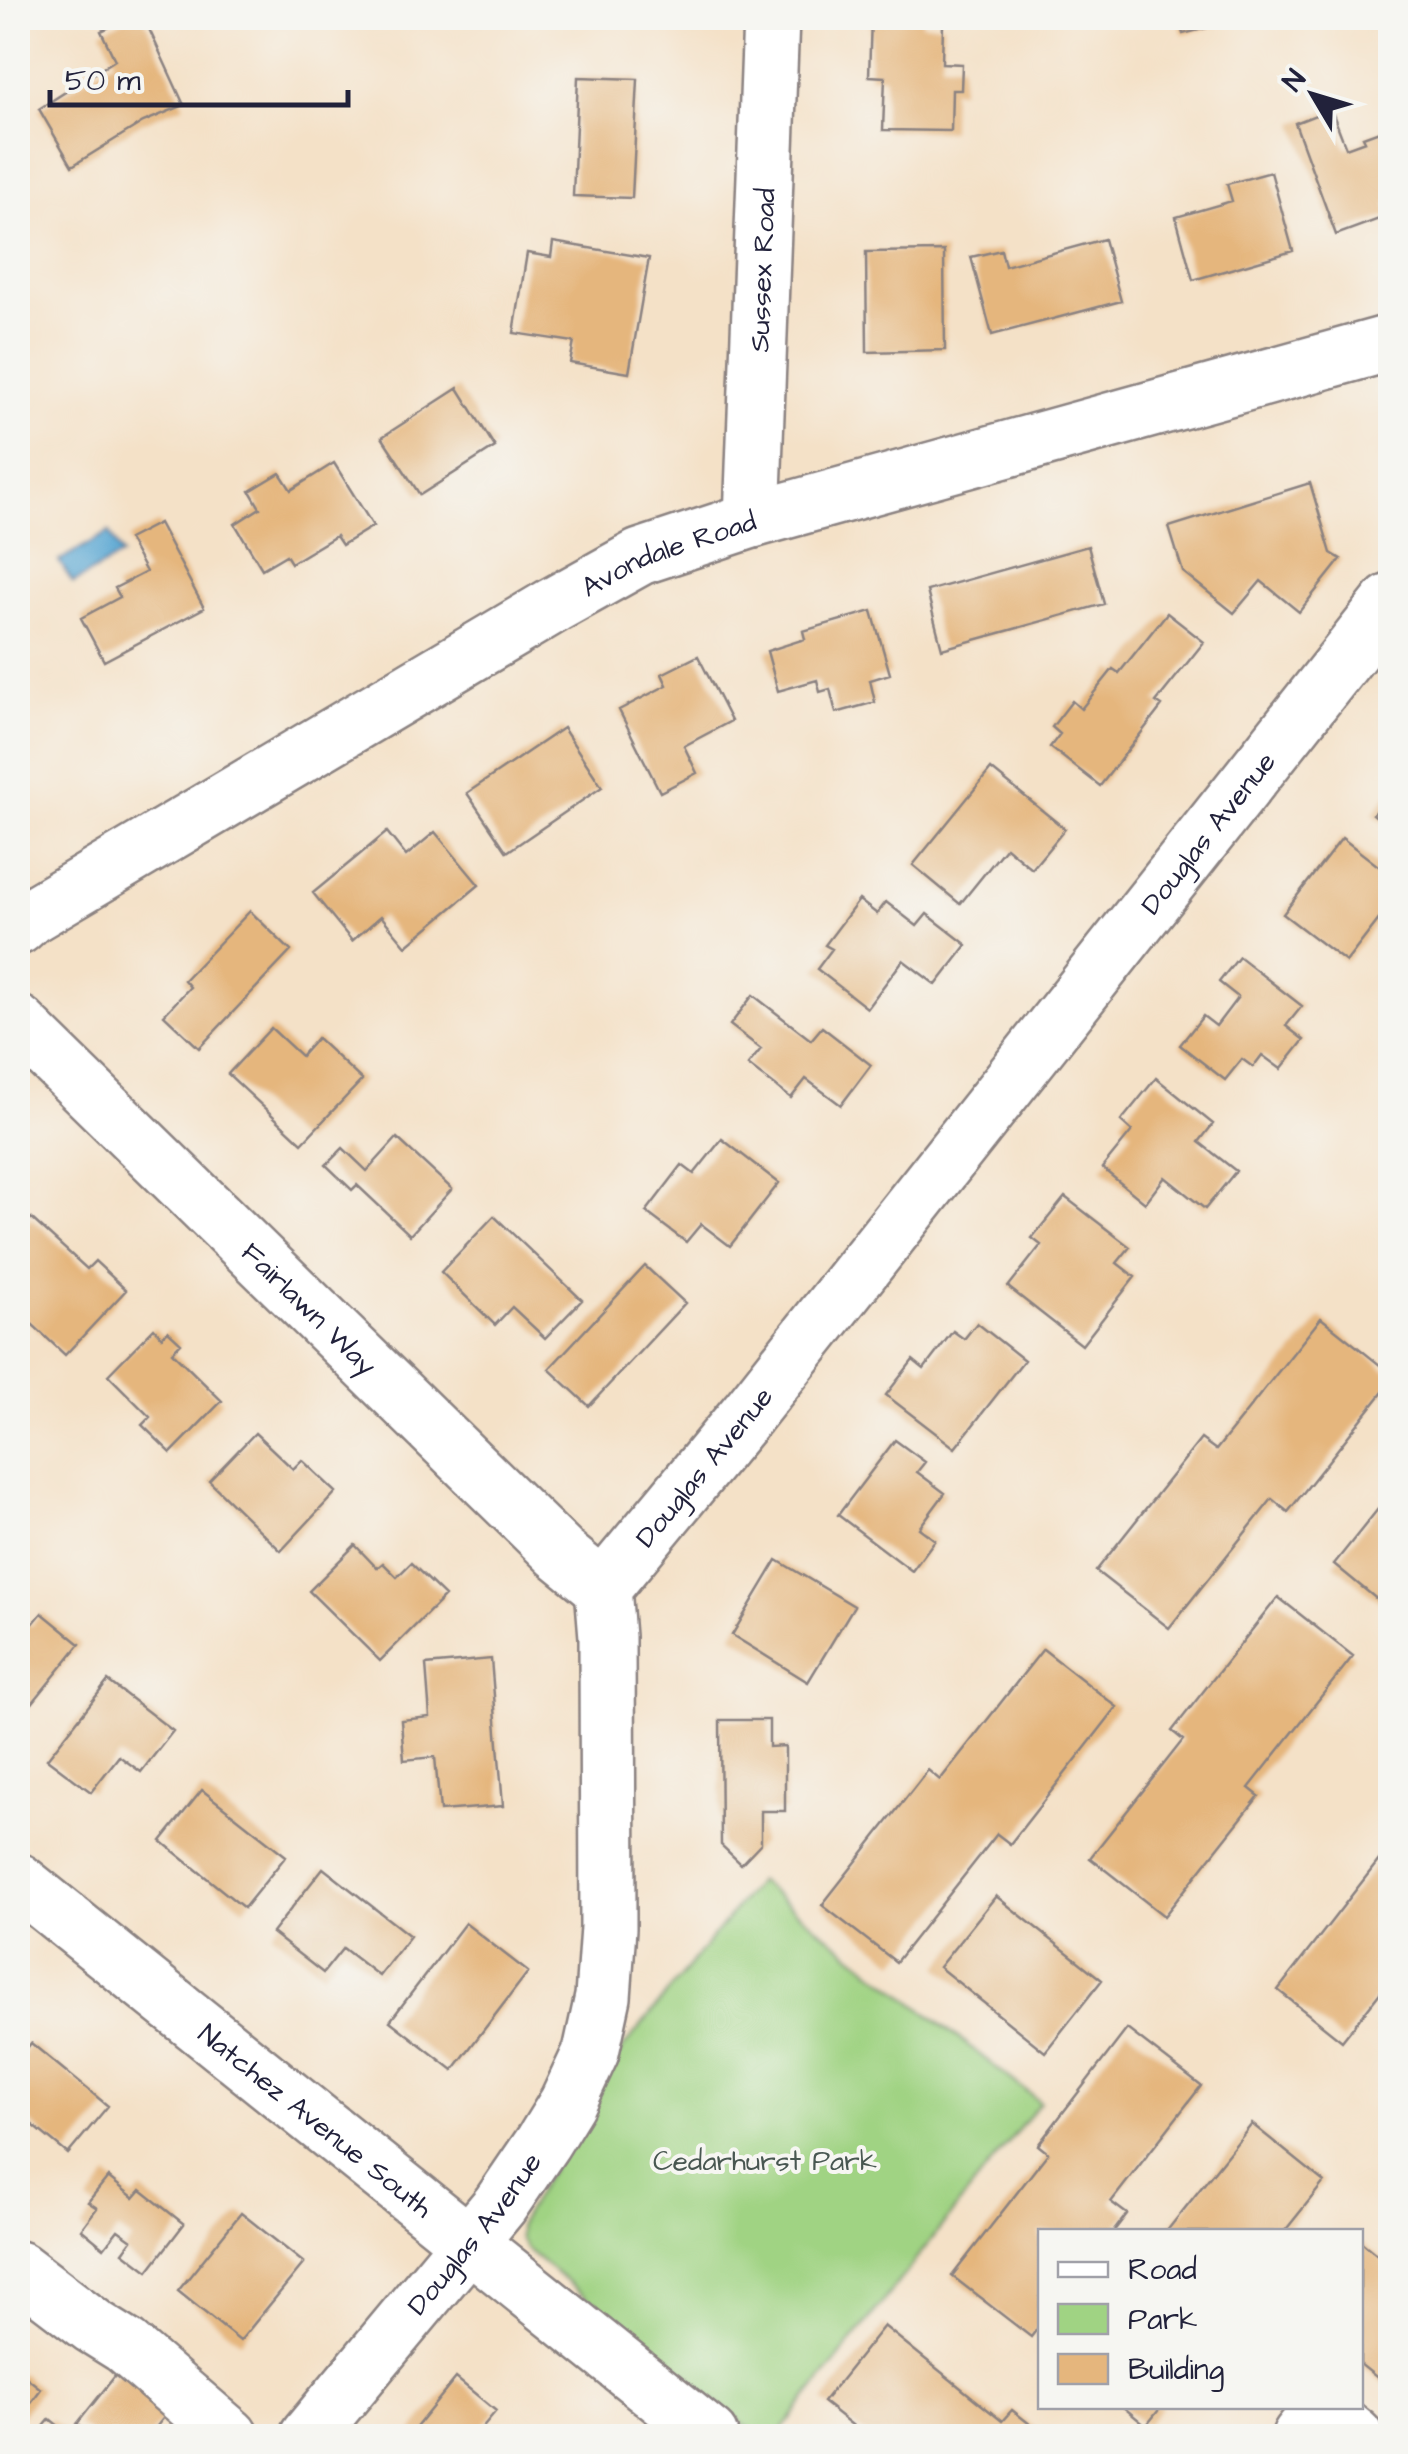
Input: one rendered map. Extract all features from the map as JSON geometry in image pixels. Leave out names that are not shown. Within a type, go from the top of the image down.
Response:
[{"type":"street","name":"Sussex Road","points":[[752,520],[771,18]]},
{"type":"street","name":"Avondale Road","points":[[18,927],[46,906],[640,557],[752,520],[1390,343]]},
{"type":"street","name":"Douglas Avenue","points":[[308,2436],[510,2189],[567,2103],[591,2052],[608,1928],[607,1636],[603,1588],[748,1413],[1390,602]]},
{"type":"street","name":"Fairlawn Way","points":[[18,1024],[560,1553],[603,1588]]},
{"type":"street","name":"Natchez Avenue South","points":[[18,1881],[710,2436]]},
{"type":"street","points":[[18,2269],[92,2326],[126,2346],[230,2436]]},
{"type":"street","points":[[1300,2436],[1321,2409],[1356,2436]]},
{"type":"green space","name":"Cedarhurst Park","points":[[758,1881],[1040,2102],[777,2436],[757,2436],[526,2249],[519,2238],[519,2225],[607,2068]]},
{"type":"water","points":[[109,532],[122,555],[73,583],[59,561]]},
{"type":"building","points":[[128,18],[144,18],[184,105],[143,122],[72,166],[39,109],[115,60],[101,31]]},
{"type":"building","points":[[871,18],[922,18],[922,24],[943,24],[942,63],[962,64],[961,90],[952,90],[951,131],[883,130],[885,77],[869,76]]},
{"type":"building","points":[[1178,18],[1241,18],[1242,19],[1183,34]]},
{"type":"building","points":[[578,77],[638,79],[632,198],[573,196]]},
{"type":"building","points":[[1331,109],[1346,148],[1390,127],[1390,202],[1386,204],[1390,215],[1336,235],[1295,123]]},
{"type":"building","points":[[1271,172],[1293,251],[1193,280],[1176,217],[1232,201],[1227,184]]},
{"type":"building","points":[[1104,239],[1121,301],[992,335],[971,257],[1001,250],[1005,266]]},
{"type":"building","points":[[553,242],[649,258],[629,373],[570,363],[574,342],[514,333],[527,253],[551,257]]},
{"type":"building","points":[[944,251],[945,350],[867,352],[866,252]]},
{"type":"building","points":[[458,388],[495,447],[420,495],[382,437]]},
{"type":"building","points":[[334,463],[373,526],[342,545],[336,536],[291,563],[286,555],[262,569],[235,524],[260,508],[250,491],[280,473],[291,490]]},
{"type":"building","points":[[1310,483],[1331,553],[1341,559],[1299,612],[1261,581],[1234,613],[1183,572],[1169,527]]},
{"type":"building","points":[[159,523],[204,608],[104,661],[81,618],[120,597],[115,588],[146,572],[128,539]]},
{"type":"building","points":[[1088,546],[1104,604],[942,649],[927,591]]},
{"type":"building","points":[[872,611],[890,674],[870,680],[875,702],[836,713],[830,689],[820,692],[817,680],[778,691],[767,651],[805,639],[803,631]]},
{"type":"building","points":[[1167,613],[1204,642],[1156,702],[1162,706],[1100,786],[1050,747],[1060,734],[1052,727],[1072,701],[1081,709],[1113,669],[1119,673]]},
{"type":"building","points":[[698,656],[731,721],[684,746],[697,773],[660,792],[619,710],[667,685],[662,674]]},
{"type":"building","points":[[563,728],[602,787],[507,852],[467,793]]},
{"type":"building","points":[[991,769],[1065,829],[1032,869],[1006,847],[960,904],[913,865]]},
{"type":"building","points":[[1390,792],[1390,828],[1373,814]]},
{"type":"building","points":[[387,832],[406,856],[435,832],[479,885],[406,946],[381,916],[352,941],[313,893]]},
{"type":"building","points":[[1342,838],[1390,875],[1390,905],[1346,962],[1283,914]]},
{"type":"building","points":[[859,900],[877,914],[886,902],[917,926],[927,914],[967,945],[936,985],[903,960],[867,1008],[817,969],[832,949],[825,945]]},
{"type":"building","points":[[250,911],[291,951],[199,1048],[164,1015],[190,987],[184,980]]},
{"type":"building","points":[[1239,957],[1302,1006],[1286,1026],[1304,1040],[1281,1069],[1262,1055],[1253,1067],[1242,1059],[1225,1080],[1180,1045],[1203,1016],[1216,1026],[1238,997],[1219,982]]},
{"type":"building","points":[[753,995],[811,1040],[822,1027],[871,1065],[841,1105],[806,1079],[791,1098],[748,1065],[761,1049],[730,1025]]},
{"type":"building","points":[[271,1028],[301,1056],[317,1038],[362,1080],[302,1143],[228,1074]]},
{"type":"building","points":[[1156,1078],[1213,1124],[1199,1142],[1236,1171],[1205,1209],[1165,1177],[1145,1203],[1102,1168],[1132,1131],[1121,1121]]},
{"type":"building","points":[[397,1138],[452,1189],[410,1235],[357,1185],[352,1190],[326,1165],[343,1148],[367,1171]]},
{"type":"building","points":[[722,1139],[779,1183],[730,1246],[701,1224],[686,1242],[646,1212],[682,1165],[694,1174]]},
{"type":"building","points":[[1065,1197],[1130,1247],[1117,1263],[1135,1277],[1082,1345],[1008,1287],[1041,1245],[1032,1238]]},
{"type":"building","points":[[494,1216],[582,1300],[545,1338],[512,1307],[495,1325],[441,1272]]},
{"type":"building","points":[[31,1218],[87,1269],[95,1261],[126,1290],[65,1355],[18,1311],[18,1233]]},
{"type":"building","points":[[645,1266],[685,1303],[589,1406],[549,1369]]},
{"type":"building","points":[[1321,1318],[1390,1373],[1390,1383],[1288,1512],[1272,1499],[1169,1628],[1096,1571],[1201,1439],[1216,1450]]},
{"type":"building","points":[[977,1323],[1024,1360],[955,1448],[886,1395],[913,1360],[924,1369],[953,1331],[964,1339]]},
{"type":"building","points":[[154,1328],[162,1337],[168,1331],[181,1343],[172,1352],[222,1401],[171,1453],[142,1425],[150,1417],[108,1375]]},
{"type":"building","points":[[255,1433],[293,1469],[302,1460],[336,1492],[281,1551],[209,1481]]},
{"type":"building","points":[[895,1440],[925,1462],[917,1472],[945,1493],[919,1528],[935,1540],[912,1571],[838,1515]]},
{"type":"building","points":[[1390,1494],[1390,1610],[1334,1564]]},
{"type":"building","points":[[355,1545],[377,1568],[383,1563],[397,1577],[411,1563],[445,1596],[380,1661],[309,1591]]},
{"type":"building","points":[[777,1560],[854,1606],[808,1682],[732,1635]]},
{"type":"building","points":[[1278,1597],[1353,1656],[1249,1788],[1259,1796],[1164,1916],[1090,1858],[1183,1740],[1172,1731]]},
{"type":"building","points":[[42,1613],[80,1644],[30,1706],[18,1695],[18,1616],[31,1626]]},
{"type":"building","points":[[1043,1649],[1117,1707],[1010,1844],[997,1834],[896,1962],[822,1905],[928,1770],[940,1780]]},
{"type":"building","points":[[491,1659],[503,1806],[440,1811],[435,1757],[404,1760],[401,1720],[430,1717],[426,1665]]},
{"type":"building","points":[[108,1681],[173,1731],[141,1772],[119,1756],[91,1792],[47,1759]]},
{"type":"building","points":[[720,1720],[769,1720],[769,1747],[785,1746],[785,1811],[761,1811],[761,1843],[741,1864],[721,1845]]},
{"type":"building","points":[[202,1790],[286,1856],[244,1908],[161,1841]]},
{"type":"building","points":[[1390,1846],[1390,1980],[1342,2041],[1278,1990]]},
{"type":"building","points":[[323,1868],[410,1936],[379,1976],[343,1948],[323,1973],[272,1933]]},
{"type":"building","points":[[996,1896],[1102,1980],[1045,2052],[939,1967]]},
{"type":"building","points":[[465,1923],[528,1972],[453,2070],[390,2021]]},
{"type":"building","points":[[1127,2029],[1201,2086],[1111,2202],[1127,2214],[1115,2229],[1038,2229],[1038,2328],[1031,2337],[952,2276],[1048,2153],[1038,2145]]},
{"type":"building","points":[[31,2043],[108,2106],[68,2154],[18,2113],[18,2060]]},
{"type":"building","points":[[1252,2124],[1324,2182],[1286,2229],[1168,2229]]},
{"type":"building","points":[[108,2177],[134,2198],[141,2190],[184,2224],[148,2271],[123,2252],[132,2240],[118,2230],[104,2248],[81,2229],[97,2208],[88,2202]]},
{"type":"building","points":[[241,2213],[304,2263],[240,2341],[178,2291]]},
{"type":"building","points":[[1363,2243],[1390,2265],[1390,2388],[1363,2366]]},
{"type":"building","points":[[884,2326],[1002,2421],[1012,2410],[1045,2436],[866,2436],[823,2402]]},
{"type":"building","points":[[119,2371],[169,2411],[149,2436],[94,2436],[77,2424]]},
{"type":"building","points":[[21,2373],[41,2389],[18,2420],[18,2378]]},
{"type":"building","points":[[456,2378],[496,2411],[475,2436],[409,2436]]},
{"type":"building","points":[[1126,2409],[1160,2409],[1146,2426]]},
{"type":"building","points":[[50,2419],[71,2436],[36,2436]]}]
